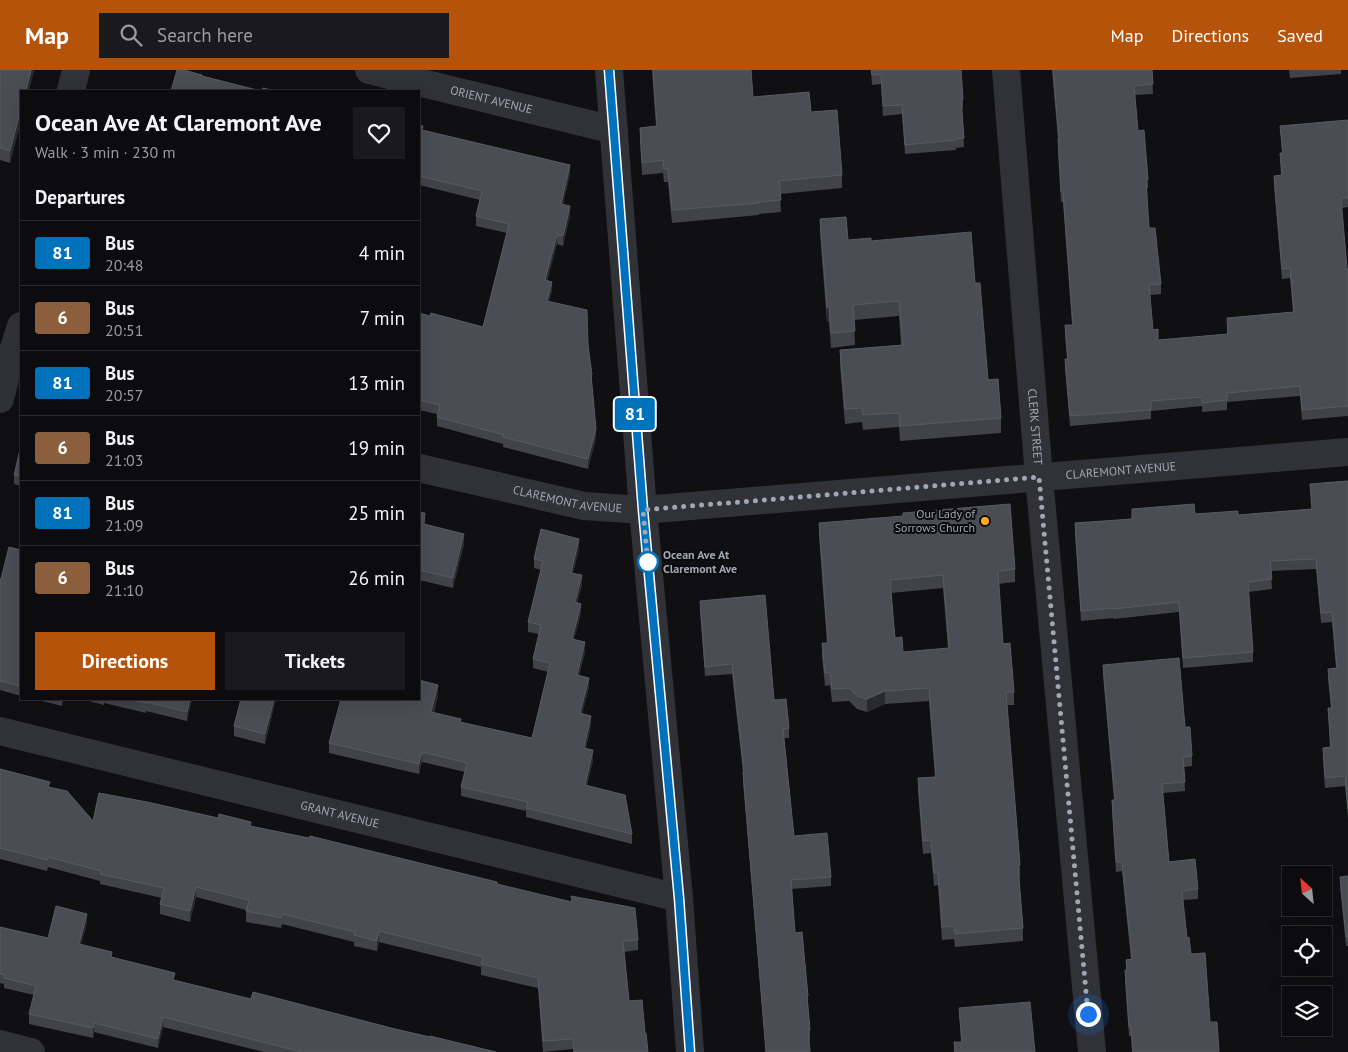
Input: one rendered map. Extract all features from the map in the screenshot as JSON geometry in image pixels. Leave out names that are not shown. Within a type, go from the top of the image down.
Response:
[{"type":"street","points":[[71,90],[76,70]]},
{"type":"street","name":"ORIENT AVENUE","points":[[369,70],[614,130]]},
{"type":"street","points":[[609,70],[643,510],[679,898],[690,1052]]},
{"type":"street","name":"CLERK STREET","points":[[1006,70],[1039,477],[1092,1052]]},
{"type":"street","points":[[0,399],[10,370],[20,330]]},
{"type":"street","name":"CLAREMONT AVENUE","points":[[420,468],[584,506],[643,510],[1348,452]]},
{"type":"street","name":"GRANT AVENUE","points":[[0,731],[679,898]]},
{"type":"street","points":[[0,1044],[30,1052]]},
{"type":"building","points":[[0,70],[31,70],[26,90],[20,90],[20,113],[10,151],[0,148]]},
{"type":"building","points":[[177,70],[184,70],[257,90],[171,90]]},
{"type":"building","points":[[653,70],[751,70],[753,97],[809,92],[811,112],[837,110],[842,175],[779,181],[781,200],[672,210],[668,169],[664,169],[663,160],[642,163],[640,128],[657,126]]},
{"type":"building","points":[[871,70],[961,70],[964,138],[905,145],[902,105],[883,106],[881,74],[872,75]]},
{"type":"building","points":[[1053,70],[1152,70],[1153,84],[1134,86],[1138,131],[1144,130],[1149,228],[1155,228],[1161,284],[1149,285],[1153,330],[1158,329],[1158,340],[1228,334],[1227,318],[1294,312],[1290,268],[1282,269],[1274,176],[1282,175],[1280,153],[1283,153],[1280,126],[1348,120],[1348,198],[1341,198],[1348,269],[1348,406],[1302,410],[1300,386],[1227,393],[1227,400],[1202,403],[1202,397],[1151,401],[1151,410],[1070,416],[1065,359],[1068,359],[1065,325],[1073,325],[1063,192],[1061,192]]},
{"type":"building","points":[[420,125],[423,126],[422,130],[570,165],[561,204],[570,206],[563,236],[557,235],[545,280],[552,282],[547,301],[587,310],[588,345],[596,429],[588,459],[503,437],[504,435],[437,417],[440,405],[420,400],[420,313],[430,316],[431,313],[483,327],[509,224],[476,216],[482,191],[420,176]]},
{"type":"building","points":[[846,217],[848,240],[871,238],[871,241],[971,232],[975,283],[980,283],[988,380],[998,379],[1001,418],[900,426],[899,413],[863,415],[862,408],[845,409],[840,350],[903,345],[899,301],[853,305],[855,331],[831,333],[820,219]]},
{"type":"building","points":[[20,450],[20,476],[14,475]]},
{"type":"building","points":[[1348,481],[1348,809],[1345,776],[1325,778],[1323,748],[1331,747],[1328,708],[1332,708],[1328,669],[1337,668],[1332,612],[1321,613],[1316,559],[1270,561],[1272,579],[1248,582],[1253,652],[1183,658],[1179,602],[1081,611],[1075,523],[1132,519],[1132,509],[1194,504],[1195,514],[1238,511],[1238,515],[1312,509],[1310,484]]},
{"type":"building","points":[[1010,504],[1015,569],[998,571],[1003,644],[1010,643],[1014,692],[1006,692],[1020,865],[1018,866],[1023,928],[955,934],[954,926],[942,927],[938,872],[934,873],[931,840],[923,841],[918,778],[936,777],[929,688],[885,691],[867,699],[857,696],[849,688],[832,689],[830,672],[825,673],[822,643],[828,643],[819,523],[903,516],[903,513]],"holes":[[[943,575],[949,648],[903,652],[902,637],[895,638],[890,580]]]},
{"type":"building","points":[[420,512],[425,513],[424,524],[464,534],[453,578],[420,570]]},
{"type":"building","points":[[541,529],[579,539],[571,573],[582,575],[575,602],[581,604],[572,639],[585,642],[577,675],[589,678],[580,713],[591,716],[584,748],[593,750],[585,785],[625,795],[632,834],[526,808],[528,802],[461,787],[467,763],[422,752],[419,764],[329,743],[341,700],[420,700],[420,680],[438,685],[431,712],[461,719],[460,722],[532,738],[550,663],[533,659],[541,625],[528,622],[543,561],[534,559]]},
{"type":"building","points":[[9,547],[20,550],[20,686],[0,681],[1,579]]},
{"type":"building","points":[[765,595],[774,700],[786,699],[789,728],[783,729],[794,836],[827,833],[831,877],[791,880],[795,933],[802,932],[808,996],[810,1052],[766,1052],[744,772],[732,664],[705,667],[700,601]]},
{"type":"building","points":[[1179,658],[1185,727],[1190,727],[1192,756],[1183,757],[1185,782],[1162,784],[1169,862],[1195,859],[1198,889],[1182,891],[1187,938],[1189,937],[1191,954],[1205,953],[1210,1022],[1217,1022],[1219,1052],[1133,1052],[1131,1027],[1129,1027],[1125,970],[1127,970],[1126,960],[1132,959],[1122,862],[1116,862],[1112,800],[1115,800],[1103,665]]},
{"type":"building","points":[[132,700],[190,700],[187,712]]},
{"type":"building","points":[[241,700],[274,700],[265,734],[234,726]]},
{"type":"building","points":[[0,769],[50,782],[48,787],[67,791],[93,821],[99,793],[218,818],[219,814],[251,822],[250,826],[309,838],[310,836],[572,902],[571,896],[635,908],[638,940],[623,941],[629,1001],[642,1000],[648,1052],[574,1052],[573,1039],[543,1041],[538,978],[481,964],[483,957],[379,931],[377,941],[354,935],[355,932],[282,914],[281,918],[246,911],[249,900],[196,887],[190,911],[160,904],[164,888],[100,874],[101,871],[48,857],[47,860],[0,848]]},
{"type":"building","points":[[1348,876],[1348,937],[1346,937],[1340,877]]},
{"type":"building","points":[[56,906],[87,914],[79,944],[112,952],[111,957],[175,973],[173,980],[251,999],[253,992],[395,1029],[496,1052],[302,1052],[163,1017],[158,1039],[94,1023],[93,1028],[29,1014],[36,986],[4,978],[5,975],[0,974],[0,927],[48,938]]},
{"type":"building","points":[[1030,1002],[1035,1052],[955,1052],[954,1042],[962,1042],[959,1008]]},
{"type":"bus line","name":"81","points":[[609,70],[643,510],[679,898],[690,1052]]},
{"type":"place","name":"Our Lady of Sorrows Church","points":[[985,521]]},
{"type":"place","name":"Ocean Ave At Claremont Ave","points":[[648,562]]},
{"type":"route","points":[[648,562],[648,565],[643,510],[1039,477],[1088,1014]]}]
